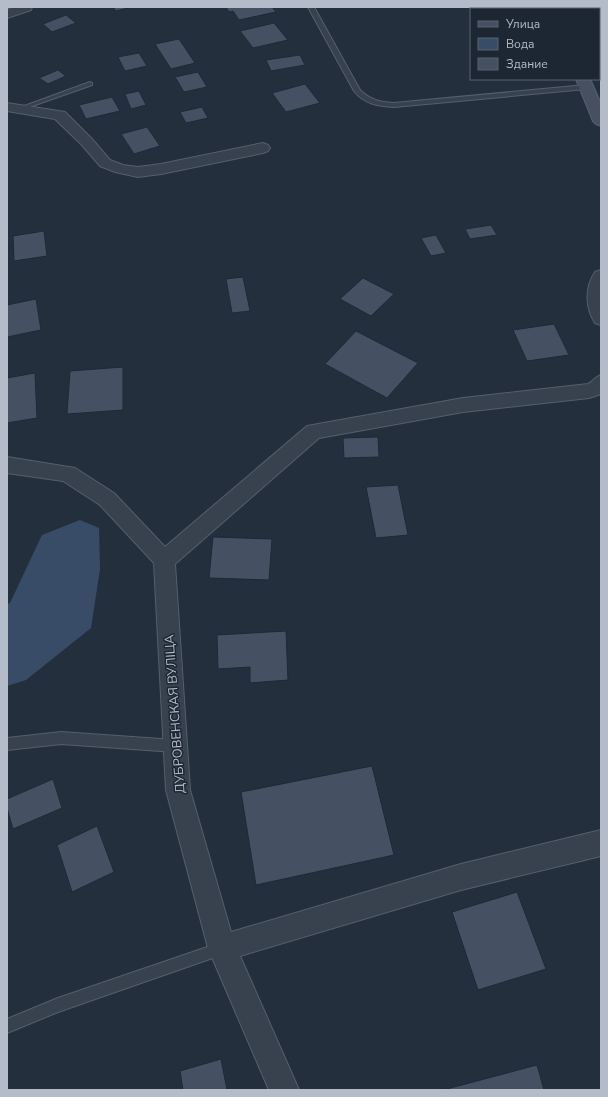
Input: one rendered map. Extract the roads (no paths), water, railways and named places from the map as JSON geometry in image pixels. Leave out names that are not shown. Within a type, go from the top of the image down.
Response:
[{"type":"main road","points":[[585,83],[601,121]]},
{"type":"street","points":[[7,14],[26,7]]},
{"type":"street","points":[[13,108],[60,115],[87,142],[105,164],[120,170],[138,172],[161,169],[263,148]]},
{"type":"street","points":[[601,276],[598,280],[596,294],[601,319]]},
{"type":"street","points":[[7,465],[68,474],[107,499],[164,560],[274,468],[314,431],[463,405],[589,391],[597,388],[601,382]]},
{"type":"street","name":"ДУБРОВЕНСКАЯ ВУЛІЦА","points":[[164,560],[178,790],[222,948],[284,1090]]},
{"type":"street","points":[[222,948],[461,877],[601,843]]},
{"type":"lane","points":[[311,7],[357,91],[364,98],[376,104],[394,105],[585,83]]},
{"type":"lane","points":[[13,108],[90,84]]},
{"type":"lane","points":[[7,744],[60,738],[175,746]]},
{"type":"lane","points":[[7,1026],[58,1005],[222,948]]},
{"type":"water","points":[[80,520],[99,528],[100,569],[91,628],[26,680],[7,686],[7,604],[10,603],[42,535]]}]
